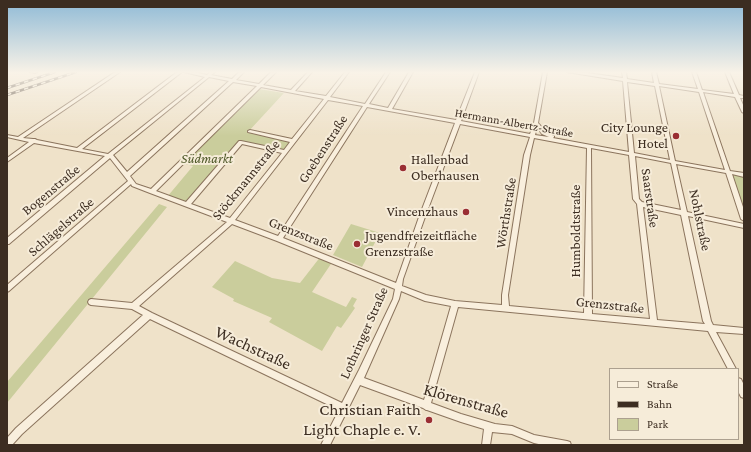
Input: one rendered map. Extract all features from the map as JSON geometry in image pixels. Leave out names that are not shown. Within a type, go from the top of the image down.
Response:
[{"type":"street","points":[[19,138],[86,93]]},
{"type":"street","points":[[79,149],[152,93]]},
{"type":"street","name":"Bogenstraße","points":[[7,242],[187,93]]},
{"type":"street","points":[[126,176],[219,93]]},
{"type":"street","points":[[152,192],[253,93]]},
{"type":"street","name":"Hermann-Albertz-Straße","points":[[298,93],[744,175]]},
{"type":"street","name":"Stöckmannstraße","points":[[133,306],[226,227],[331,93]]},
{"type":"street","name":"Goebenstraße","points":[[279,239],[374,93]]},
{"type":"street","points":[[388,110],[398,93]]},
{"type":"street","name":"Lothringer Straße","points":[[325,445],[389,316],[399,287],[400,279],[424,211],[469,93]]},
{"type":"street","name":"Wörthstraße","points":[[506,308],[505,295],[532,136],[541,93]]},
{"type":"street","name":"Saarstraße","points":[[626,93],[636,199],[640,204],[654,322]]},
{"type":"street","name":"Nohlstraße","points":[[659,93],[707,321],[731,368]]},
{"type":"street","points":[[701,93],[744,219]]},
{"type":"street","points":[[708,93],[738,98],[744,97]]},
{"type":"street","points":[[736,93],[744,112]]},
{"type":"street","points":[[536,122],[544,133],[558,140]]},
{"type":"street","points":[[250,131],[294,141]]},
{"type":"street","points":[[7,136],[35,140],[111,156],[130,182]]},
{"type":"street","points":[[7,160],[35,140]]},
{"type":"street","points":[[188,204],[241,142],[285,152]]},
{"type":"street","name":"Humboldtstraße","points":[[588,316],[589,147]]},
{"type":"street","name":"Grenzstraße","points":[[130,182],[152,192],[231,220],[425,298],[455,304],[744,331]]},
{"type":"street","name":"Schlägelstraße","points":[[7,289],[130,182]]},
{"type":"street","points":[[640,204],[744,226]]},
{"type":"street","points":[[7,445],[19,431],[149,315],[133,306],[91,302]]},
{"type":"street","points":[[426,406],[455,304]]},
{"type":"street","name":"Wachstraße","points":[[149,315],[344,408]]},
{"type":"street","name":"Klörenstraße","points":[[358,380],[426,406],[489,426],[512,430],[534,439],[567,445]]},
{"type":"street","points":[[739,384],[744,394]]},
{"type":"street","points":[[486,445],[489,426]]},
{"type":"green space","name":"Südmarkt","points":[[255,93],[284,93],[248,132],[291,141],[285,152],[241,142],[188,204],[167,197],[193,166],[181,163]]},
{"type":"green space","points":[[728,172],[744,175],[744,219]]},
{"type":"green space","points":[[159,204],[167,207],[7,403],[7,382]]},
{"type":"green space","name":"Jugendfreizeitfläche Grenzstraße","points":[[351,224],[380,233],[362,267],[333,255]]},
{"type":"green space","points":[[321,256],[333,261],[312,292],[346,307],[352,297],[357,299],[353,306],[355,308],[341,328],[337,326],[322,351],[269,322],[272,318],[233,301],[234,299],[212,287],[235,261],[272,278],[300,283]]},
{"type":"railway","points":[[7,95],[13,93]]},
{"type":"place","name":"City Lounge Hotel","points":[[676,136]]},
{"type":"place","name":"Hallenbad Oberhausen","points":[[403,168]]},
{"type":"place","name":"Vincenzhaus","points":[[466,212]]},
{"type":"place","name":"Jugendfreizeitfläche Grenzstraße","points":[[357,244]]},
{"type":"place","name":"Christian Faith Light Chaple e. V.","points":[[429,420]]}]
